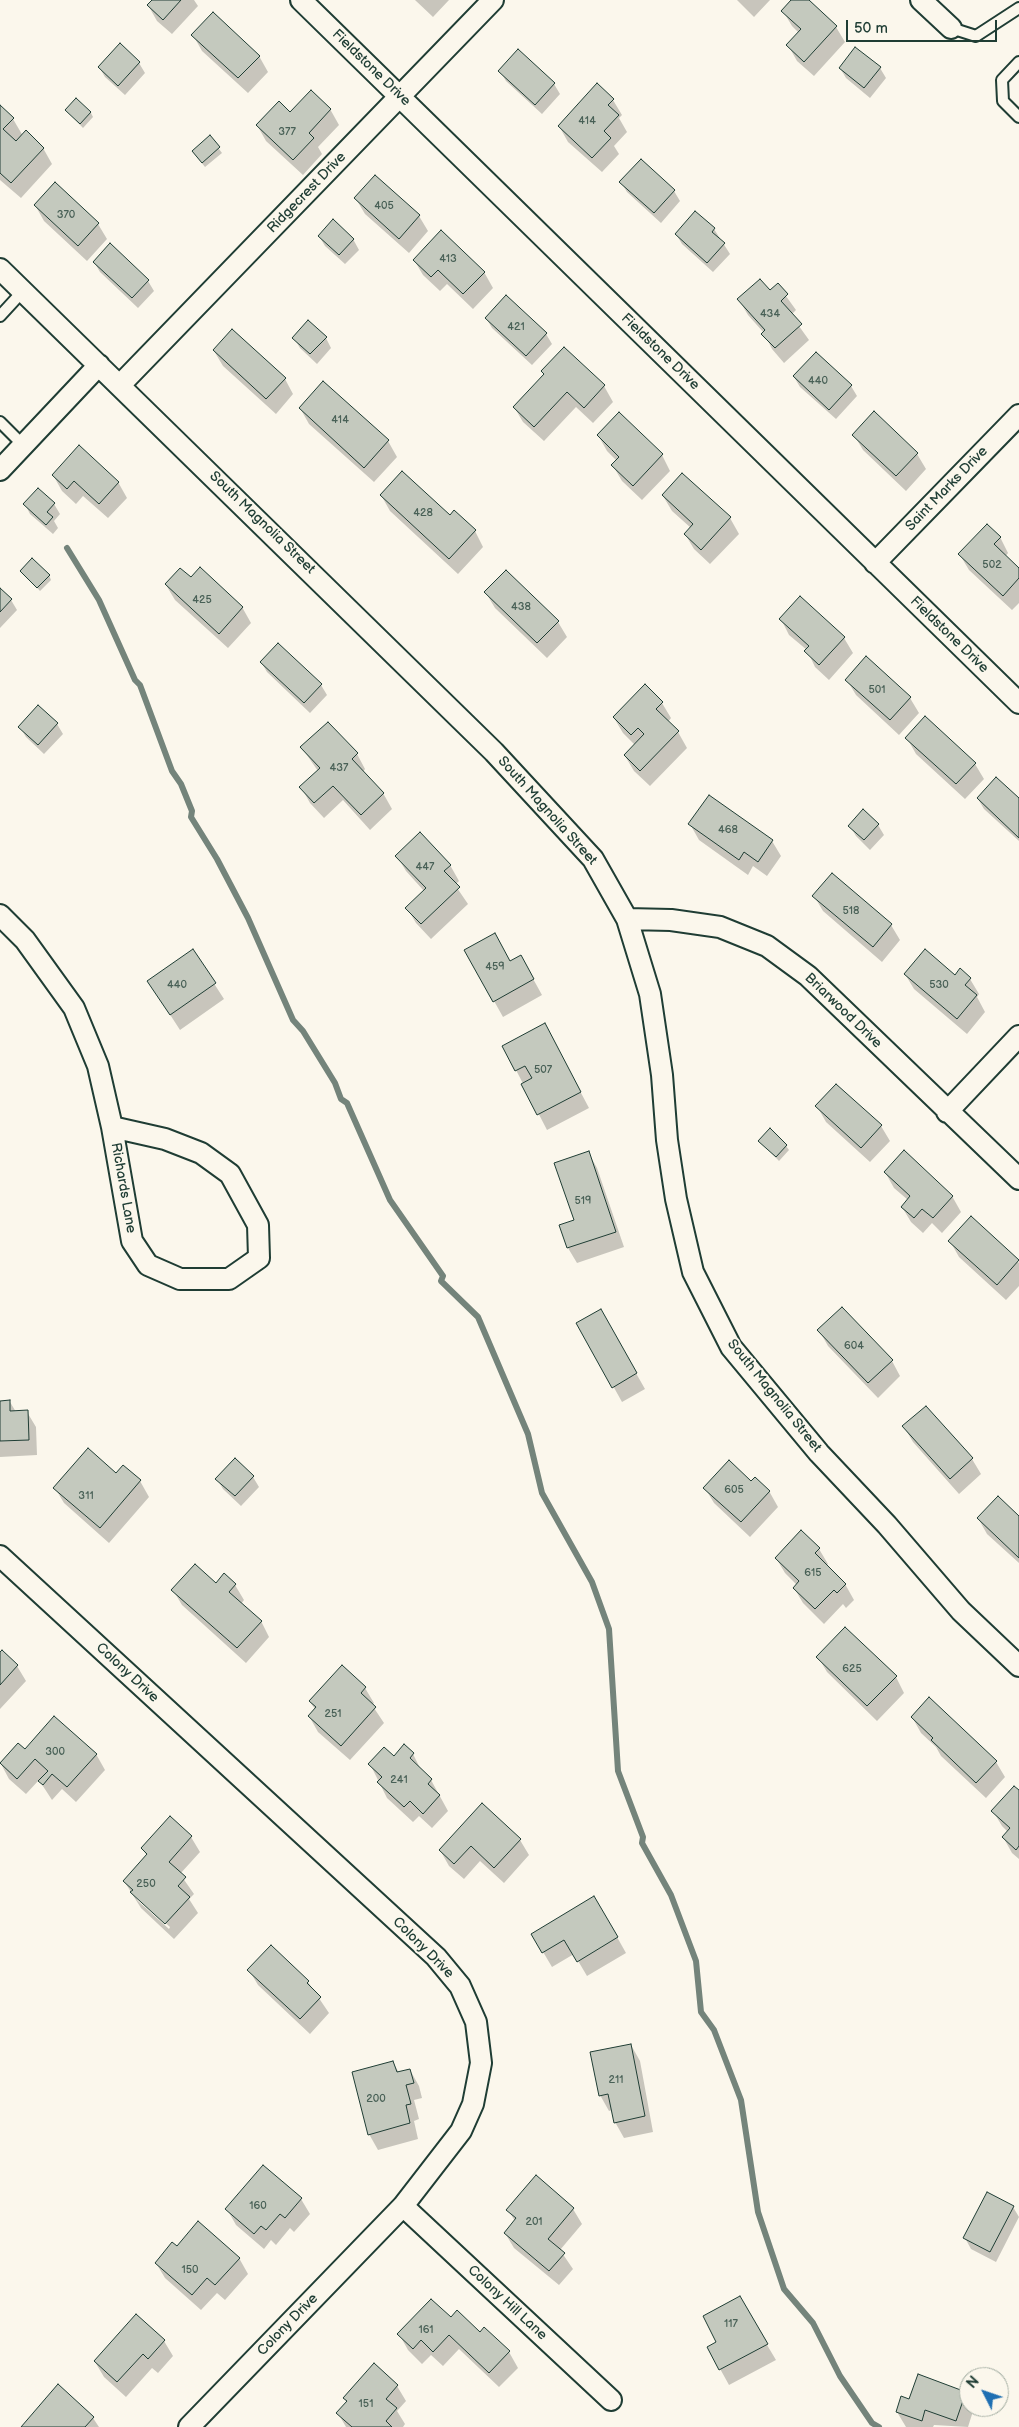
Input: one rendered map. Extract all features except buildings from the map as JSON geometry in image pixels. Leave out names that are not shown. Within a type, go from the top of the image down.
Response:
[{"type":"street","name":"Fieldstone Drive","points":[[301,0],[1019,703]]},
{"type":"street","name":"Ridgecrest Drive","points":[[120,385],[493,0]]},
{"type":"street","points":[[921,0],[951,28]]},
{"type":"street","name":"South Magnolia Street","points":[[0,269],[494,752],[593,859],[627,919],[650,994],[662,1075],[667,1140],[676,1199],[692,1272],[731,1347],[813,1446],[886,1525],[961,1611],[1019,1666]]},
{"type":"street","points":[[0,470],[99,365]]},
{"type":"street","name":"Saint Marks Drive","points":[[876,563],[1019,415]]},
{"type":"street","name":"Richards Lane","points":[[0,915],[25,940],[74,1008],[98,1066],[112,1127],[132,1242],[148,1265],[180,1279],[229,1279],[259,1258],[258,1224],[230,1174],[201,1153],[164,1139],[112,1127]]},
{"type":"street","name":"Briarwood Drive","points":[[627,919],[670,920],[720,927],[767,946],[808,976],[1019,1180]]},
{"type":"street","points":[[947,1112],[1019,1036]]},
{"type":"street","name":"Colony Drive","points":[[0,1556],[436,1957],[460,1986],[476,2022],[481,2063],[473,2104],[461,2131],[403,2206],[188,2427]]},
{"type":"street","name":"Colony Hill Lane","points":[[403,2206],[611,2400]]},
{"type":"lane","points":[[951,28],[976,36],[1019,8]]},
{"type":"lane","points":[[1019,62],[1002,80],[1003,101],[1019,117]]},
{"type":"lane","points":[[0,316],[23,291]]},
{"type":"lane","points":[[0,422],[23,445]]},
{"type":"waterway","points":[[67,548],[99,600],[135,680],[140,685],[172,771],[181,784],[192,811],[191,817],[217,859],[248,918],[293,1020],[303,1031],[335,1083],[341,1099],[347,1103],[390,1200],[443,1276],[441,1281],[478,1317],[528,1434],[542,1493],[592,1582],[609,1629],[618,1771],[643,1837],[642,1843],[671,1895],[696,1961],[701,2012],[714,2030],[741,2100],[758,2212],[784,2289],[813,2323],[840,2376],[872,2423],[879,2427]]}]
